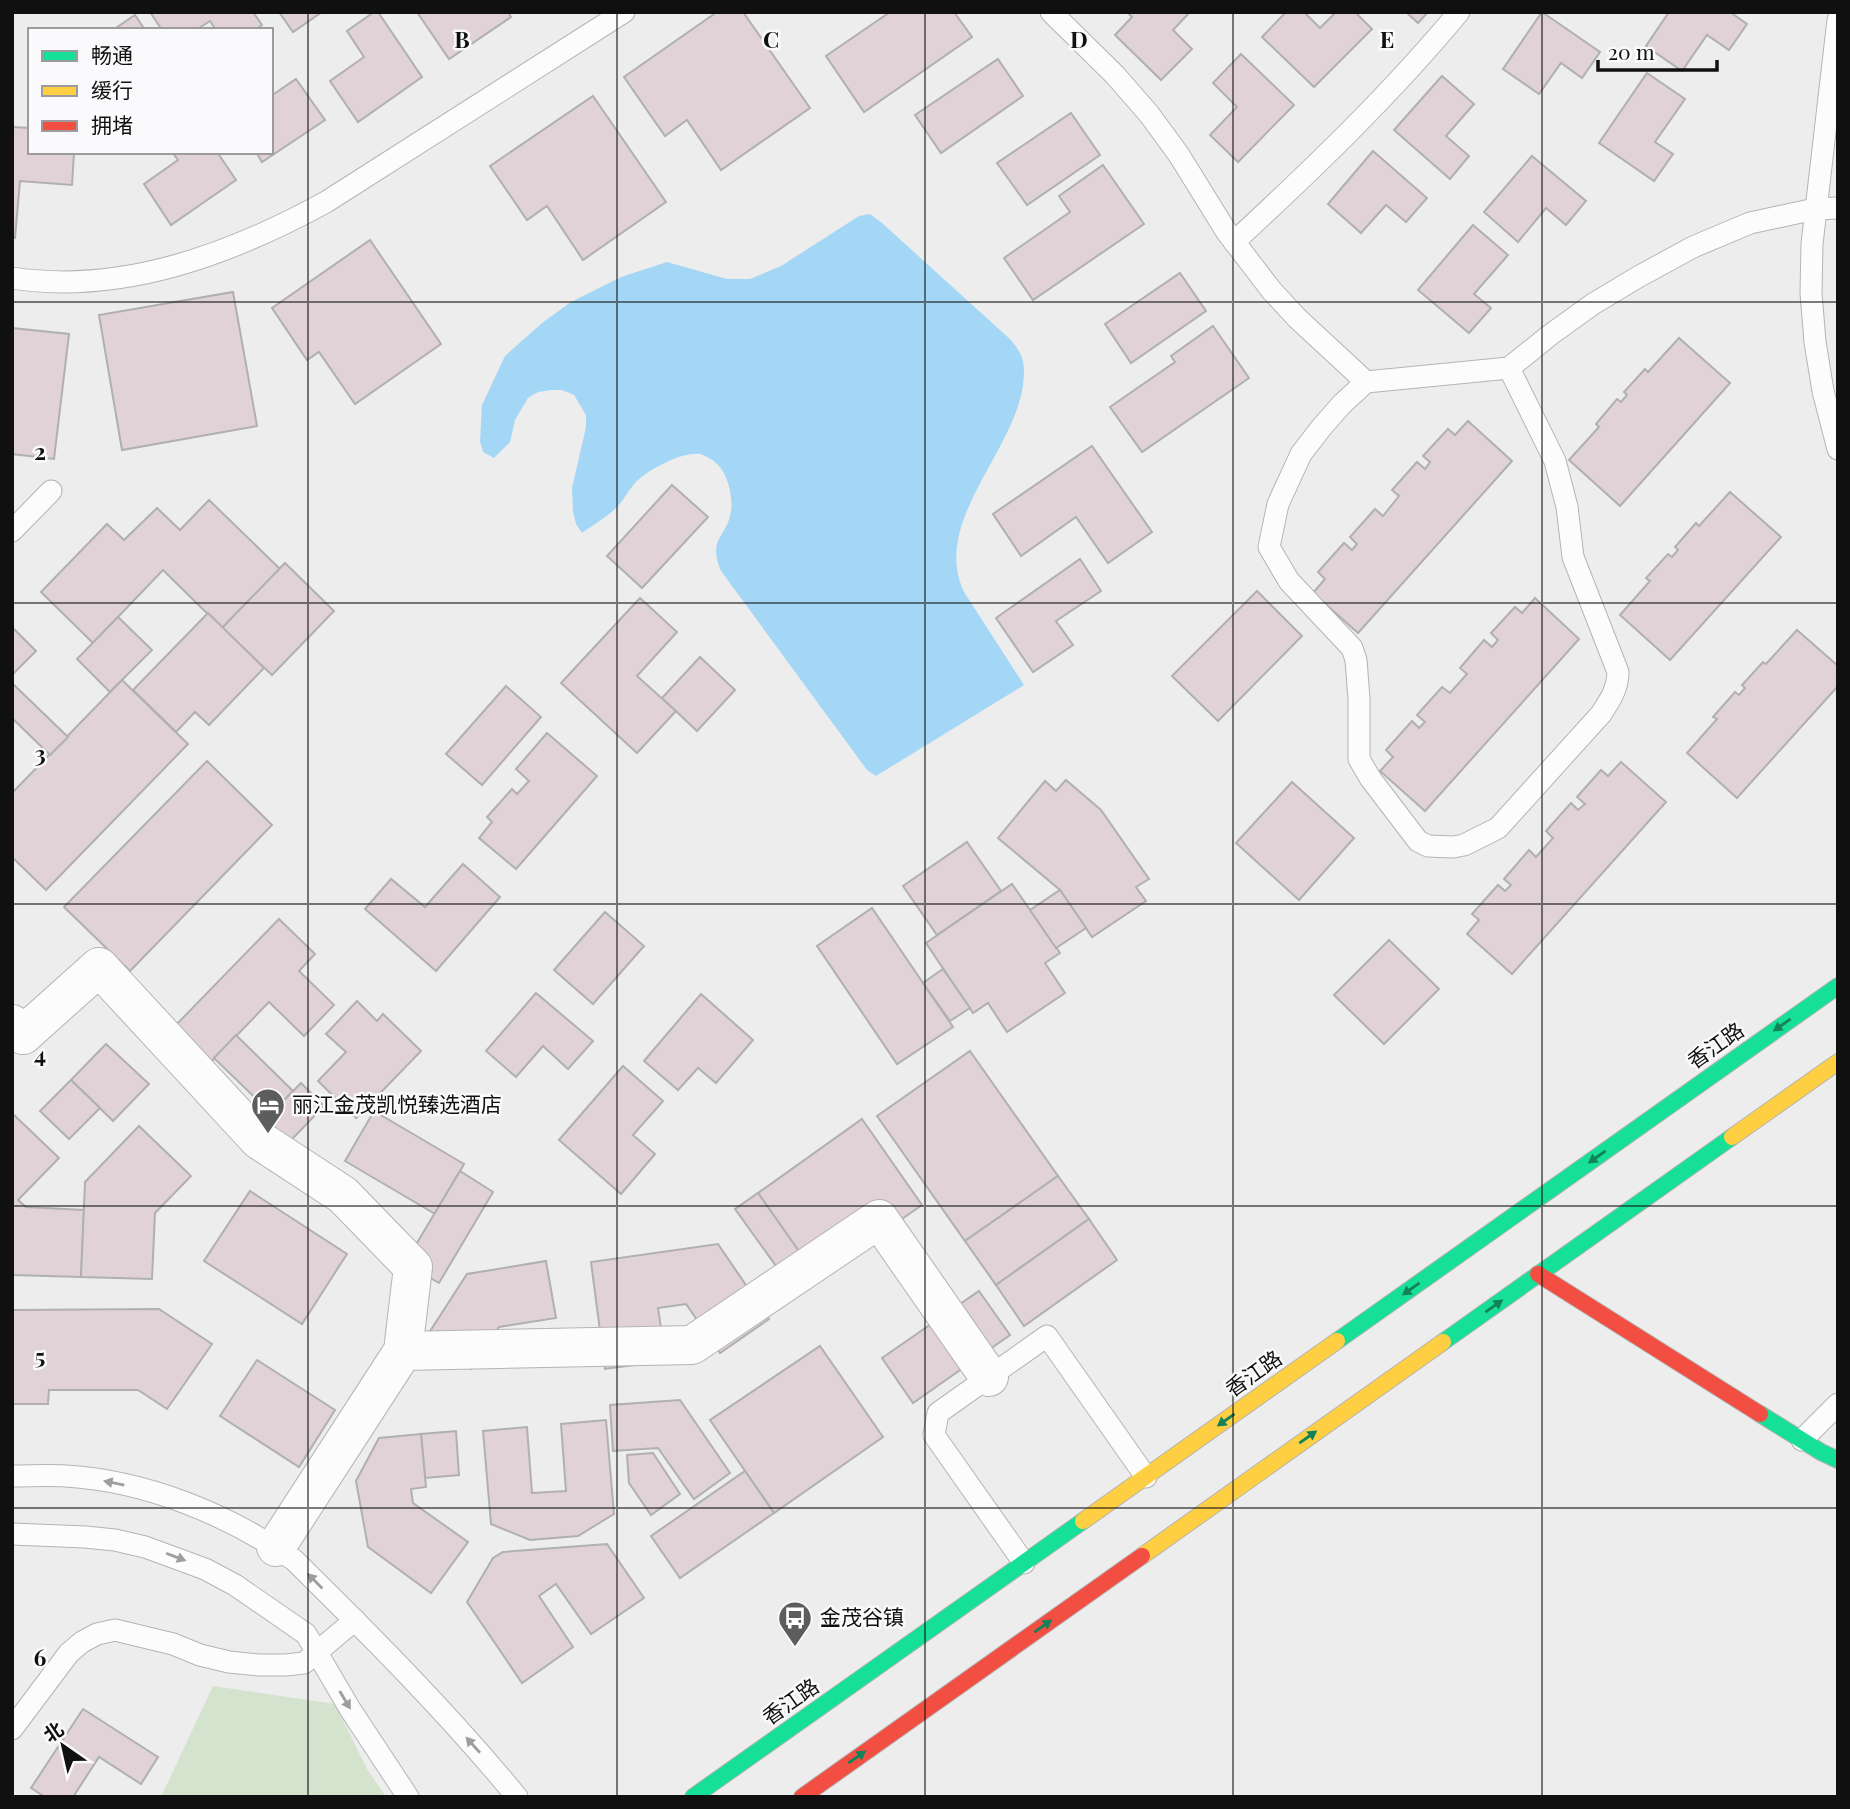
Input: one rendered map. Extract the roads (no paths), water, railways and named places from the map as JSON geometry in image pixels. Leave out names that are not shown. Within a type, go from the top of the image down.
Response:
[{"type":"main road","name":"香江路","points":[[694,1797],[1838,986]]},
{"type":"main road","points":[[802,1797],[1838,1062]]},
{"type":"main road","points":[[1538,1274],[1821,1452],[1838,1460]]},
{"type":"street","points":[[12,1024],[23,1035],[99,967],[260,1140],[343,1195],[413,1268],[403,1351],[276,1547]]},
{"type":"street","points":[[403,1351],[692,1345],[879,1219],[989,1377]]},
{"type":"lane","points":[[12,278],[92,282],[190,261],[237,245],[326,202],[624,12]]},
{"type":"lane","points":[[1051,12],[1115,75],[1149,114],[1180,155],[1234,242],[1272,291],[1366,382]]},
{"type":"lane","points":[[1234,242],[1309,173],[1380,101],[1459,12]]},
{"type":"lane","points":[[1838,20],[1815,209],[1811,293],[1823,391],[1838,449]]},
{"type":"lane","points":[[1510,368],[1555,461],[1567,507],[1573,557],[1618,672],[1618,683],[1614,695],[1601,714],[1498,828],[1464,845],[1428,846],[1418,841],[1370,778],[1359,759],[1359,699],[1356,660],[1352,648],[1289,581],[1269,547],[1278,504],[1301,454],[1328,420],[1366,382],[1510,368],[1593,304],[1693,247],[1750,223],[1815,209],[1838,208]]},
{"type":"lane","points":[[12,531],[51,491]]},
{"type":"lane","points":[[1024,1563],[934,1434],[938,1413],[1047,1336],[1146,1477]]},
{"type":"lane","points":[[1802,1440],[1838,1404]]},
{"type":"lane","points":[[12,1476],[66,1476],[151,1492],[227,1520],[276,1547],[294,1560],[404,1669],[517,1797]]},
{"type":"lane","points":[[12,1534],[85,1537],[145,1546],[205,1569],[235,1585],[306,1634],[350,1709],[408,1797]]},
{"type":"lane","points":[[12,1729],[69,1653],[90,1638],[115,1630],[173,1644],[200,1655],[229,1662],[286,1665],[304,1663],[355,1620]]},
{"type":"water","points":[[870,214],[1011,340],[1024,365],[1017,411],[966,514],[958,540],[957,566],[964,592],[1024,685],[876,776],[867,770],[721,571],[716,552],[729,520],[731,499],[725,474],[714,461],[700,454],[693,454],[675,458],[657,467],[636,482],[613,511],[582,533],[573,512],[572,488],[586,427],[586,415],[574,395],[562,390],[551,390],[538,392],[528,398],[515,420],[510,442],[494,458],[483,452],[480,441],[482,405],[505,356],[542,323],[571,302],[621,277],[667,262],[727,279],[750,279],[781,266],[859,216]]},
{"type":"place","name":"丽江金茂凯悦臻选酒店","points":[[268,1135]]},
{"type":"place","name":"金茂谷镇","points":[[795,1648]]}]
